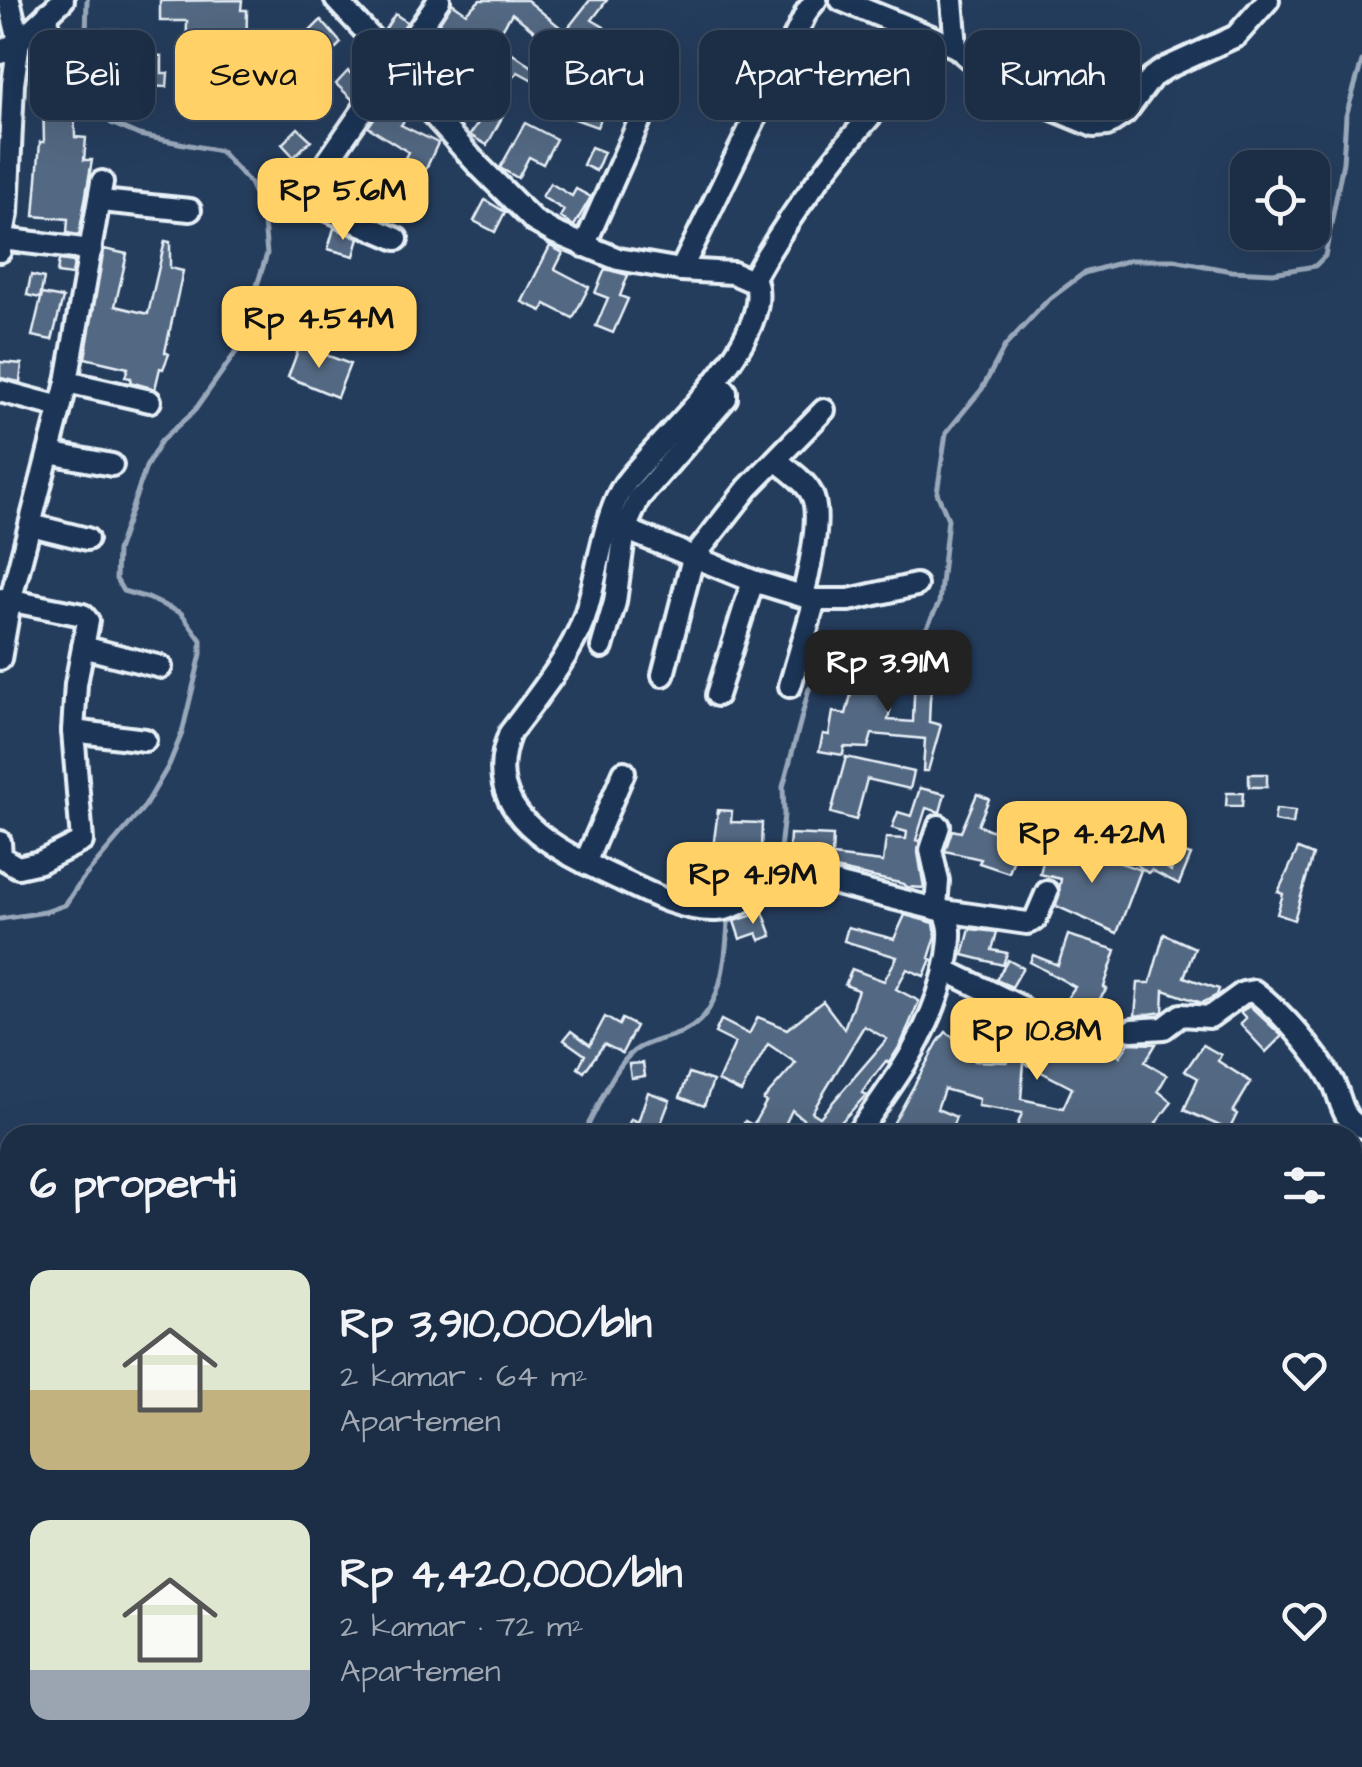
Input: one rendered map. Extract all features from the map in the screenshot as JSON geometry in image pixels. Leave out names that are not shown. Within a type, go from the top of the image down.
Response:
[{"type":"street","points":[[9,0],[19,41],[1,245],[92,250]]},
{"type":"street","points":[[336,0],[364,30]]},
{"type":"street","points":[[417,30],[439,0]]},
{"type":"street","points":[[681,270],[816,0]]},
{"type":"street","points":[[841,0],[948,44],[1036,102],[1083,124],[1107,125],[1126,113],[1152,77],[1181,59],[1236,36],[1268,0]]},
{"type":"street","points":[[753,279],[780,230],[822,173],[948,44],[952,0]]},
{"type":"street","points":[[0,53],[19,41],[57,4]]},
{"type":"street","points":[[50,30],[57,4]]},
{"type":"street","points":[[354,120],[312,180],[307,195],[314,204],[397,239]]},
{"type":"street","points":[[438,120],[534,221],[618,259],[681,270],[733,273],[753,279],[758,288],[756,314],[716,381],[624,484],[615,602],[602,648]]},
{"type":"street","points":[[584,246],[640,120]]},
{"type":"street","points":[[0,659],[5,600],[30,525],[67,382],[101,192],[190,210]]},
{"type":"street","points":[[67,382],[150,401]]},
{"type":"street","points":[[0,391],[60,407]]},
{"type":"street","points":[[663,675],[694,558],[721,520],[824,410]]},
{"type":"street","points":[[50,453],[112,464]]},
{"type":"street","points":[[776,460],[808,488],[814,501],[809,597],[790,686]]},
{"type":"street","points":[[30,525],[87,539]]},
{"type":"street","points":[[618,526],[753,581],[809,597],[849,600],[916,585]]},
{"type":"street","points":[[618,526],[579,630],[510,733],[502,764],[505,787],[519,817],[533,832],[586,863],[652,894],[700,910],[728,910],[768,883],[790,875],[940,909],[1026,923],[1035,920],[1047,892]]},
{"type":"street","points":[[717,696],[753,581]]},
{"type":"street","points":[[0,842],[1,856],[18,867],[40,862],[82,841],[73,731],[76,684],[88,621],[85,616],[5,600]]},
{"type":"street","points":[[83,648],[161,666]]},
{"type":"street","points":[[73,731],[145,740]]},
{"type":"street","points":[[586,863],[624,772]]},
{"type":"street","points":[[863,1125],[928,1026],[945,970],[951,929],[940,909],[931,850],[939,826]]},
{"type":"street","points":[[945,970],[1019,1006]]},
{"type":"street","points":[[1132,1030],[1164,1028],[1181,1015],[1210,1017],[1243,992],[1254,991],[1308,1047],[1329,1075],[1348,1119],[1358,1125]]},
{"type":"building","points":[[242,0],[241,10],[247,10],[247,30],[187,30],[187,21],[160,21],[160,1]]},
{"type":"building","points":[[480,0],[527,0],[560,27],[533,30],[512,13],[502,30],[435,30],[452,3],[466,13]]},
{"type":"building","points":[[590,0],[607,0],[592,20],[604,27],[602,30],[568,28]]},
{"type":"building","points":[[395,14],[407,22],[402,30],[385,30]]},
{"type":"building","points":[[321,20],[330,30],[311,30]]},
{"type":"building","points":[[332,33],[341,43],[332,52]]},
{"type":"building","points":[[510,51],[530,65],[530,79],[518,72],[510,80]]},
{"type":"building","points":[[155,56],[162,56],[162,73],[168,73],[167,87],[155,86]]},
{"type":"building","points":[[348,71],[352,75],[352,99],[336,84]]},
{"type":"building","points":[[44,120],[75,120],[75,137],[86,138],[84,160],[92,160],[79,235],[67,233],[68,219],[34,216],[40,142],[44,142]]},
{"type":"building","points":[[373,120],[404,120],[401,125],[438,143],[425,171],[422,169],[414,186],[409,184],[401,201],[387,194],[392,185],[364,174],[369,162],[397,173],[408,152],[368,127]]},
{"type":"building","points":[[480,120],[501,120],[487,145],[470,135]]},
{"type":"building","points":[[577,120],[600,120],[597,127]]},
{"type":"building","points":[[525,123],[556,139],[543,164],[529,157],[518,178],[500,168]]},
{"type":"building","points":[[298,128],[311,140],[294,157],[282,144]]},
{"type":"building","points":[[591,147],[604,152],[596,171],[583,165]]},
{"type":"building","points":[[550,183],[572,196],[576,189],[591,197],[574,226],[560,217],[564,210],[542,197]]},
{"type":"building","points":[[485,200],[505,212],[495,232],[474,221]]},
{"type":"building","points":[[334,228],[359,238],[354,256],[328,249]]},
{"type":"building","points":[[165,241],[170,242],[170,268],[183,271],[165,352],[169,354],[163,369],[160,368],[155,389],[130,382],[131,378],[125,377],[128,368],[85,358],[104,249],[127,254],[115,306],[148,314]]},
{"type":"building","points":[[550,246],[563,253],[555,269],[589,287],[573,318],[545,304],[542,311],[522,302]]},
{"type":"building","points":[[59,260],[74,262],[72,275],[57,273]]},
{"type":"building","points":[[605,269],[628,275],[620,296],[628,299],[613,333],[596,326],[608,298],[595,293]]},
{"type":"building","points":[[31,275],[44,278],[40,298],[27,295]]},
{"type":"building","points":[[320,288],[336,294],[329,313],[312,306]]},
{"type":"building","points":[[42,294],[63,298],[52,340],[32,336]]},
{"type":"building","points":[[300,345],[350,364],[337,397],[288,377]]},
{"type":"building","points":[[0,362],[22,364],[20,382],[0,378]]},
{"type":"building","points":[[920,650],[944,654],[940,679],[933,677],[929,722],[941,725],[928,771],[923,771],[925,739],[872,734],[868,748],[844,747],[843,755],[819,751],[823,734],[829,735],[833,712],[846,714],[853,687],[893,697],[888,720],[913,722]]},
{"type":"building","points":[[846,757],[914,772],[910,789],[867,779],[856,820],[831,813]]},
{"type":"building","points":[[1249,774],[1267,774],[1267,787],[1249,787]]},
{"type":"building","points":[[920,788],[945,794],[940,812],[926,808],[916,840],[920,841],[924,888],[799,861],[763,865],[760,874],[742,873],[740,882],[729,879],[726,893],[692,884],[696,854],[712,856],[718,810],[732,811],[731,822],[762,823],[761,851],[789,852],[790,834],[833,836],[832,856],[883,862],[886,838],[906,839],[907,832],[892,828],[898,812],[911,816]]},
{"type":"building","points":[[1227,793],[1243,793],[1242,806],[1226,806]]},
{"type":"building","points":[[977,794],[989,799],[978,825],[1020,841],[1009,873],[979,863],[981,859],[945,851],[952,830],[961,832]]},
{"type":"building","points":[[1276,809],[1295,811],[1293,824],[1274,821]]},
{"type":"building","points":[[1066,844],[1141,870],[1117,933],[1056,906],[1061,879],[1040,874],[1045,853],[1062,857]]},
{"type":"building","points":[[1298,849],[1313,855],[1294,920],[1277,914],[1283,894],[1278,892]]},
{"type":"building","points":[[1178,851],[1191,855],[1179,884],[1151,870],[1148,873],[1136,864],[1146,852],[1171,871]]},
{"type":"building","points":[[763,912],[772,936],[760,940],[757,933],[740,939],[734,921]]},
{"type":"building","points":[[905,915],[934,923],[936,936],[924,976],[907,969],[896,989],[919,1001],[901,1044],[889,1063],[886,1061],[870,1081],[862,1093],[866,1095],[838,1125],[810,1125],[792,1110],[785,1125],[753,1125],[766,1102],[763,1100],[796,1063],[768,1044],[741,1092],[718,1081],[735,1043],[715,1033],[721,1020],[749,1034],[758,1017],[787,1029],[823,1001],[844,1029],[858,990],[845,985],[852,969],[884,981],[897,957],[844,941],[848,927],[894,939]],"holes":[[[864,1026],[887,1039],[820,1117],[812,1112]]]},
{"type":"building","points":[[970,929],[997,932],[992,950],[1007,953],[1003,965],[963,955]]},
{"type":"building","points":[[1164,934],[1195,948],[1184,977],[1219,989],[1217,995],[1202,1003],[1164,990],[1163,1012],[1135,1016],[1138,983],[1150,983]]},
{"type":"building","points":[[1068,935],[1116,950],[1104,987],[1107,989],[1090,1012],[1068,997],[1075,987],[1030,962],[1033,955],[1058,965]]},
{"type":"building","points":[[1008,960],[1023,968],[1012,987],[996,980]]},
{"type":"building","points":[[972,999],[1034,1028],[1030,1041],[1054,1054],[1057,1047],[1071,1054],[1081,1042],[1088,1048],[1097,1037],[1120,1056],[1129,1043],[1156,1044],[1145,1062],[1167,1075],[1158,1091],[1172,1102],[1158,1125],[1018,1125],[1022,1113],[978,1106],[979,1099],[944,1089],[937,1109],[956,1117],[953,1125],[892,1125],[938,1042],[946,1032],[957,1040],[975,1009],[969,1006]],"holes":[[[992,1026],[1016,1037],[1007,1062],[975,1061]],[[1024,1063],[1072,1088],[1063,1108],[1021,1099]]]},
{"type":"building","points":[[1250,1006],[1282,1036],[1266,1052],[1240,1024],[1246,1018],[1240,1012]]},
{"type":"building","points":[[605,1017],[619,1025],[622,1019],[636,1026],[622,1053],[604,1044],[584,1072],[578,1068],[585,1055],[564,1040],[571,1031],[590,1045]]},
{"type":"building","points":[[1203,1045],[1221,1055],[1218,1061],[1251,1082],[1233,1112],[1237,1114],[1232,1125],[1218,1125],[1184,1110],[1198,1078],[1185,1071]]},
{"type":"building","points":[[643,1063],[645,1076],[631,1078],[629,1064]]},
{"type":"building","points":[[689,1073],[713,1081],[704,1106],[680,1097]]},
{"type":"building","points":[[648,1092],[670,1100],[660,1125],[628,1125],[631,1119],[638,1122]]},
{"type":"waterway","points":[[0,919],[65,905],[145,806],[182,733],[201,640],[181,613],[123,591],[116,579],[117,551],[146,467],[161,441],[195,410],[236,352],[267,254],[263,213],[250,183],[220,151],[139,135],[111,123],[100,113],[85,72],[87,0]]},
{"type":"waterway","points":[[777,874],[783,787],[809,689],[819,680],[874,672],[893,664],[921,639],[939,603],[948,519],[937,493],[946,433],[982,389],[1005,346],[1047,301],[1084,273],[1130,260],[1174,260],[1231,271],[1273,273],[1315,266],[1325,256],[1343,162],[1346,116],[1362,61]]},
{"type":"waterway","points":[[589,1125],[614,1075],[634,1051],[685,1031],[707,1012],[720,984],[728,922],[774,899],[775,890]]}]
